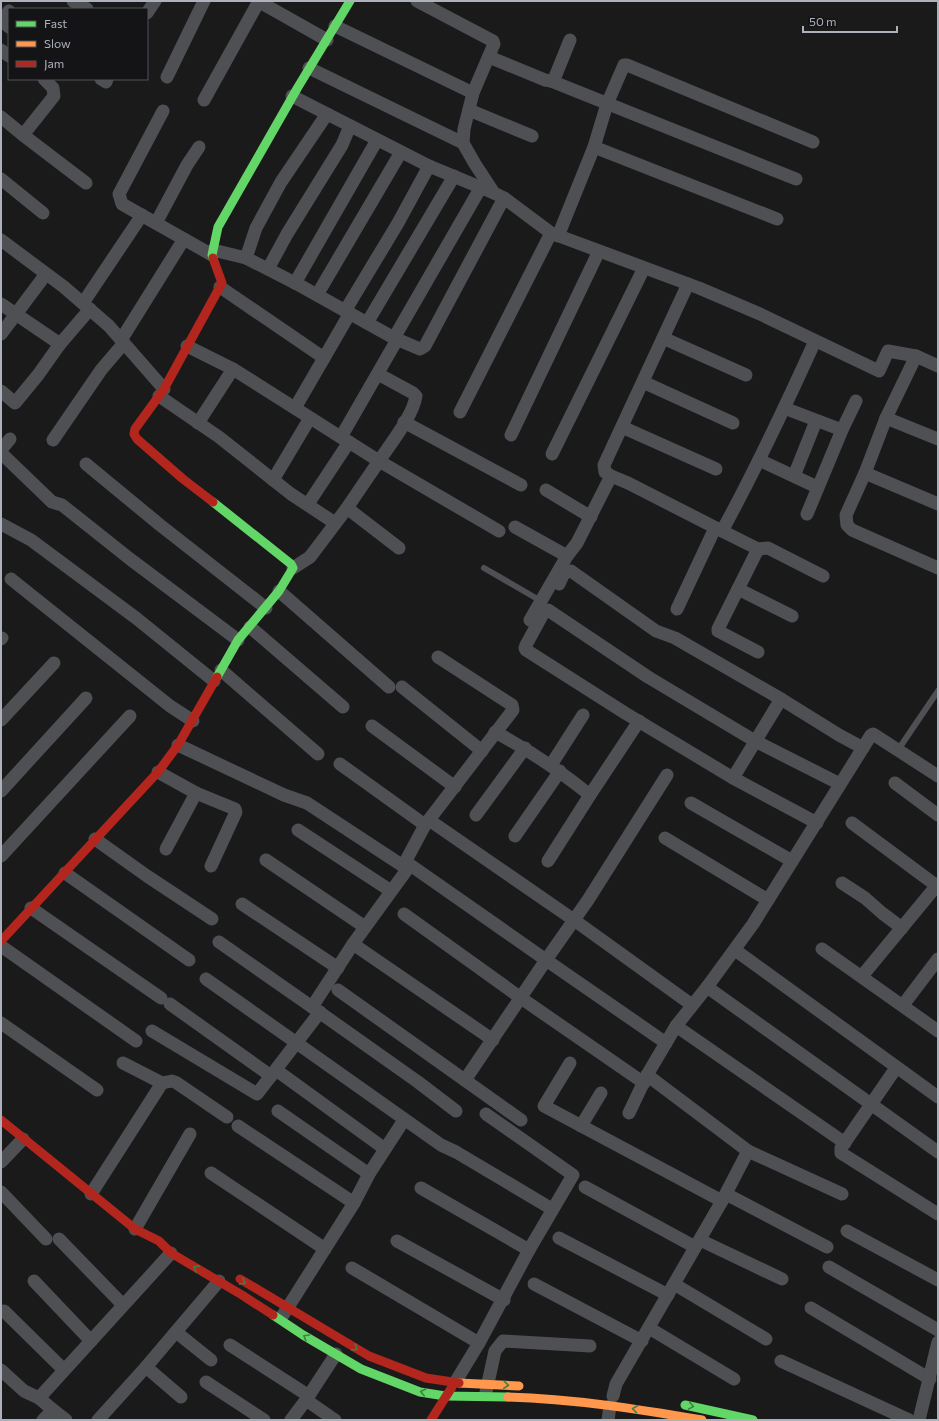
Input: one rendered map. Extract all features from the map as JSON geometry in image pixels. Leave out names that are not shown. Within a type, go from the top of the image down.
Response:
[{"type":"street","points":[[73,1],[85,8]]},
{"type":"street","points":[[148,12],[155,1]]},
{"type":"street","points":[[167,77],[204,1]]},
{"type":"street","points":[[293,568],[291,564],[183,479],[137,439],[134,434],[135,429],[161,392],[222,283],[212,252],[218,227],[292,96],[350,1]]},
{"type":"street","points":[[417,1],[494,41],[489,57],[473,93],[464,129],[463,143],[475,164],[499,196]]},
{"type":"street","points":[[204,100],[261,2],[327,40]]},
{"type":"street","points":[[335,26],[473,93]]},
{"type":"street","points":[[551,81],[555,77],[570,40]]},
{"type":"street","points":[[489,57],[796,179]]},
{"type":"street","points":[[460,412],[554,235],[594,147],[608,104],[624,65],[813,142]]},
{"type":"street","points":[[309,68],[463,143]]},
{"type":"street","points":[[23,135],[54,96],[53,88],[45,80]]},
{"type":"street","points":[[292,96],[429,166],[499,196],[554,235],[688,284],[760,314],[879,372],[888,351],[916,356],[938,366]]},
{"type":"street","points":[[469,110],[532,136]]},
{"type":"street","points":[[163,111],[119,194],[122,204],[184,239],[212,252],[246,258],[348,312],[394,342],[420,349],[425,346],[499,196]]},
{"type":"street","points":[[246,258],[256,228],[278,189],[327,114]]},
{"type":"street","points":[[1,117],[86,183]]},
{"type":"street","points":[[268,269],[287,234],[342,145],[350,126]]},
{"type":"street","points":[[295,283],[377,140]]},
{"type":"street","points":[[156,223],[187,165],[199,147]]},
{"type":"street","points":[[594,147],[777,219]]},
{"type":"street","points":[[317,295],[401,152]]},
{"type":"street","points":[[295,408],[429,166]]},
{"type":"street","points":[[367,323],[454,176]]},
{"type":"street","points":[[1,180],[43,213]]},
{"type":"street","points":[[345,440],[342,436],[378,374],[394,342],[481,187]]},
{"type":"street","points":[[1,391],[15,403],[38,375],[86,306],[142,216]]},
{"type":"street","points":[[54,440],[101,370],[122,342],[184,239]]},
{"type":"street","points":[[1,240],[46,274],[109,326],[161,392],[198,423],[219,437],[291,494],[335,523]]},
{"type":"street","points":[[511,435],[599,251]]},
{"type":"street","points":[[552,454],[644,268]]},
{"type":"street","points":[[1,334],[46,274]]},
{"type":"street","points":[[688,284],[604,465],[605,472],[718,530],[758,549],[768,548],[823,576]]},
{"type":"street","points":[[220,287],[324,358]]},
{"type":"street","points":[[1,304],[60,344]]},
{"type":"street","points":[[663,338],[746,375]]},
{"type":"street","points":[[677,609],[718,530],[749,482],[815,340]]},
{"type":"street","points":[[187,346],[233,369],[379,461],[499,531]]},
{"type":"street","points":[[916,356],[886,418],[865,473],[846,515],[847,525],[852,530],[938,568]]},
{"type":"street","points":[[198,423],[233,369]]},
{"type":"street","points":[[1,941],[158,772],[178,745],[238,640],[279,591],[291,574],[293,568],[310,557],[347,508],[379,461],[404,422],[415,402],[416,396],[378,374]]},
{"type":"street","points":[[643,382],[733,423]]},
{"type":"street","points":[[807,514],[817,487],[856,401]]},
{"type":"street","points":[[784,408],[842,430]]},
{"type":"street","points":[[273,480],[310,418]]},
{"type":"street","points":[[886,418],[938,439]]},
{"type":"street","points":[[794,476],[816,420]]},
{"type":"street","points":[[404,422],[522,485]]},
{"type":"street","points":[[622,427],[716,469]]},
{"type":"street","points":[[10,439],[1,451],[52,502],[62,505],[130,559],[238,640]]},
{"type":"street","points":[[308,504],[345,440]]},
{"type":"street","points":[[759,460],[817,487]]},
{"type":"street","points":[[86,464],[160,525],[266,608]]},
{"type":"street","points":[[865,473],[938,504]]},
{"type":"street","points":[[611,476],[591,517],[567,556],[526,645],[526,650],[733,778],[817,823]]},
{"type":"street","points":[[546,490],[591,517]]},
{"type":"street","points":[[347,508],[399,548]]},
{"type":"street","points":[[1,524],[31,540],[217,676],[318,754]]},
{"type":"street","points":[[515,527],[567,556]]},
{"type":"street","points":[[758,549],[718,629],[718,631],[758,652]]},
{"type":"street","points":[[521,634],[544,606],[564,574],[567,571],[571,571],[656,632],[675,638],[863,748]]},
{"type":"street","points":[[11,579],[170,706],[193,720]]},
{"type":"street","points":[[738,589],[792,616]]},
{"type":"street","points":[[279,591],[396,687],[482,751]]},
{"type":"street","points":[[544,606],[648,677],[756,741],[840,784]]},
{"type":"street","points":[[250,626],[343,707]]},
{"type":"street","points":[[152,1031],[257,1094],[274,1073],[297,1042],[353,944],[406,871],[405,864],[427,823],[513,710],[512,705],[438,657]]},
{"type":"street","points":[[1,720],[54,662]]},
{"type":"street","points":[[1,791],[86,698]]},
{"type":"street","points":[[733,778],[781,699]]},
{"type":"street","points":[[514,836],[555,768],[582,715]]},
{"type":"street","points":[[1,856],[130,716]]},
{"type":"street","points":[[548,861],[639,721]]},
{"type":"street","points":[[372,726],[455,787]]},
{"type":"street","points":[[496,732],[525,748],[555,768],[590,795]]},
{"type":"street","points":[[629,1113],[646,1079],[676,1026],[735,950],[817,823],[872,734],[938,776]]},
{"type":"street","points":[[178,745],[284,795],[307,802],[405,864],[666,1043]]},
{"type":"street","points":[[476,815],[525,748]]},
{"type":"street","points":[[340,764],[574,920],[692,1005]]},
{"type":"street","points":[[158,772],[196,793],[235,809],[236,812],[211,866]]},
{"type":"street","points":[[465,1080],[574,920],[667,775]]},
{"type":"street","points":[[895,783],[938,815]]},
{"type":"street","points":[[166,849],[196,793]]},
{"type":"street","points":[[691,802],[792,861]]},
{"type":"street","points":[[852,823],[937,885],[862,976]]},
{"type":"street","points":[[298,830],[391,891]]},
{"type":"street","points":[[665,838],[768,900]]},
{"type":"street","points":[[95,839],[147,876],[212,918]]},
{"type":"street","points":[[266,860],[365,927]]},
{"type":"street","points":[[65,873],[189,960]]},
{"type":"street","points":[[842,883],[865,898],[902,928]]},
{"type":"street","points":[[242,904],[338,968]]},
{"type":"street","points":[[31,908],[165,1001],[385,1149]]},
{"type":"street","points":[[404,914],[521,998],[646,1079],[748,1151],[842,1194]]},
{"type":"street","points":[[219,942],[418,1082],[456,1111]]},
{"type":"street","points":[[353,944],[492,1040]]},
{"type":"street","points":[[1,946],[136,1041]]},
{"type":"street","points":[[822,948],[938,1031]]},
{"type":"street","points":[[735,950],[938,1098]]},
{"type":"street","points":[[903,1005],[938,959]]},
{"type":"street","points":[[206,979],[441,1145],[456,1152],[552,1209]]},
{"type":"street","points":[[707,987],[938,1152]]},
{"type":"street","points":[[338,990],[521,1120]]},
{"type":"street","points":[[1,1023],[97,1090]]},
{"type":"street","points":[[676,1026],[845,1143]]},
{"type":"street","points":[[122,1063],[162,1083],[172,1081],[177,1083],[227,1117]]},
{"type":"street","points":[[570,1063],[544,1106],[724,1198],[827,1247]]},
{"type":"street","points":[[896,1068],[841,1148],[841,1152],[938,1214]]},
{"type":"street","points":[[91,1194],[162,1083]]},
{"type":"street","points":[[581,1126],[601,1093]]},
{"type":"street","points":[[278,1111],[370,1174]]},
{"type":"street","points":[[431,1420],[445,1396],[456,1382],[504,1300],[552,1209],[573,1173],[486,1114]]},
{"type":"street","points":[[1,1120],[135,1230],[159,1241],[224,1277],[288,1308],[369,1356],[428,1378],[456,1382],[489,1383],[526,1387]]},
{"type":"street","points":[[280,1320],[354,1203],[385,1149],[404,1120]]},
{"type":"street","points":[[238,1126],[354,1203]]},
{"type":"street","points":[[135,1230],[190,1134]]},
{"type":"street","points":[[1,1162],[23,1139]]},
{"type":"street","points":[[608,1420],[616,1384],[724,1198],[748,1151]]},
{"type":"street","points":[[211,1172],[325,1249]]},
{"type":"street","points":[[585,1187],[697,1244],[782,1279]]},
{"type":"street","points":[[421,1188],[530,1250]]},
{"type":"street","points":[[1,1192],[46,1239]]},
{"type":"street","points":[[847,1231],[938,1280]]},
{"type":"street","points":[[559,1238],[671,1290],[766,1340]]},
{"type":"street","points":[[59,1239],[123,1305]]},
{"type":"street","points":[[397,1241],[504,1300]]},
{"type":"street","points":[[39,1398],[123,1305],[171,1248]]},
{"type":"street","points":[[829,1267],[938,1330]]},
{"type":"street","points":[[352,1268],[479,1343]]},
{"type":"street","points":[[224,1277],[242,1295],[303,1335],[361,1369],[420,1392],[445,1396],[612,1398],[702,1420]]},
{"type":"street","points":[[98,1420],[224,1277]]},
{"type":"street","points":[[34,1282],[91,1341]]},
{"type":"street","points":[[534,1284],[642,1341]]},
{"type":"street","points":[[811,1308],[930,1379]]},
{"type":"street","points":[[4,1311],[64,1370]]},
{"type":"street","points":[[649,1328],[734,1379]]},
{"type":"street","points":[[176,1332],[211,1360]]},
{"type":"street","points":[[485,1396],[495,1351],[503,1341],[590,1346]]},
{"type":"street","points":[[919,1420],[938,1342]]},
{"type":"street","points":[[230,1345],[308,1398],[335,1420]]},
{"type":"street","points":[[291,1420],[308,1398],[336,1354]]},
{"type":"street","points":[[781,1361],[909,1420]]},
{"type":"street","points":[[146,1367],[181,1397]]},
{"type":"street","points":[[1,1370],[24,1391],[39,1398],[66,1420]]},
{"type":"street","points":[[206,1382],[264,1420]]},
{"type":"street","points":[[674,1403],[753,1420]]},
{"type":"street","points":[[43,1420],[53,1410]]},
{"type":"lane","points":[[484,568],[544,606]]},
{"type":"lane","points":[[898,750],[938,691]]},
{"type":"traffic: fast","points":[[213,258],[212,255],[218,227],[298,87],[350,1]]},
{"type":"traffic: fast","points":[[213,502],[291,564],[293,568],[279,591],[238,640],[217,677]]},
{"type":"traffic: fast","points":[[273,1315],[303,1335],[361,1369],[420,1392],[445,1396],[508,1397]]},
{"type":"traffic: fast","points":[[685,1405],[753,1420]]},
{"type":"traffic: slow","points":[[459,1383],[519,1386]]},
{"type":"traffic: slow","points":[[508,1397],[606,1405],[702,1420]]},
{"type":"traffic: jam","points":[[213,258],[222,283],[164,389],[135,429],[134,434],[137,439],[183,479],[213,502]]},
{"type":"traffic: jam","points":[[1,941],[158,772],[178,745],[217,677]]},
{"type":"traffic: jam","points":[[1,1120],[135,1229],[159,1241],[171,1253],[273,1315]]},
{"type":"traffic: jam","points":[[240,1279],[369,1356],[426,1378],[459,1383]]},
{"type":"traffic: jam","points":[[431,1420],[452,1387]]}]
